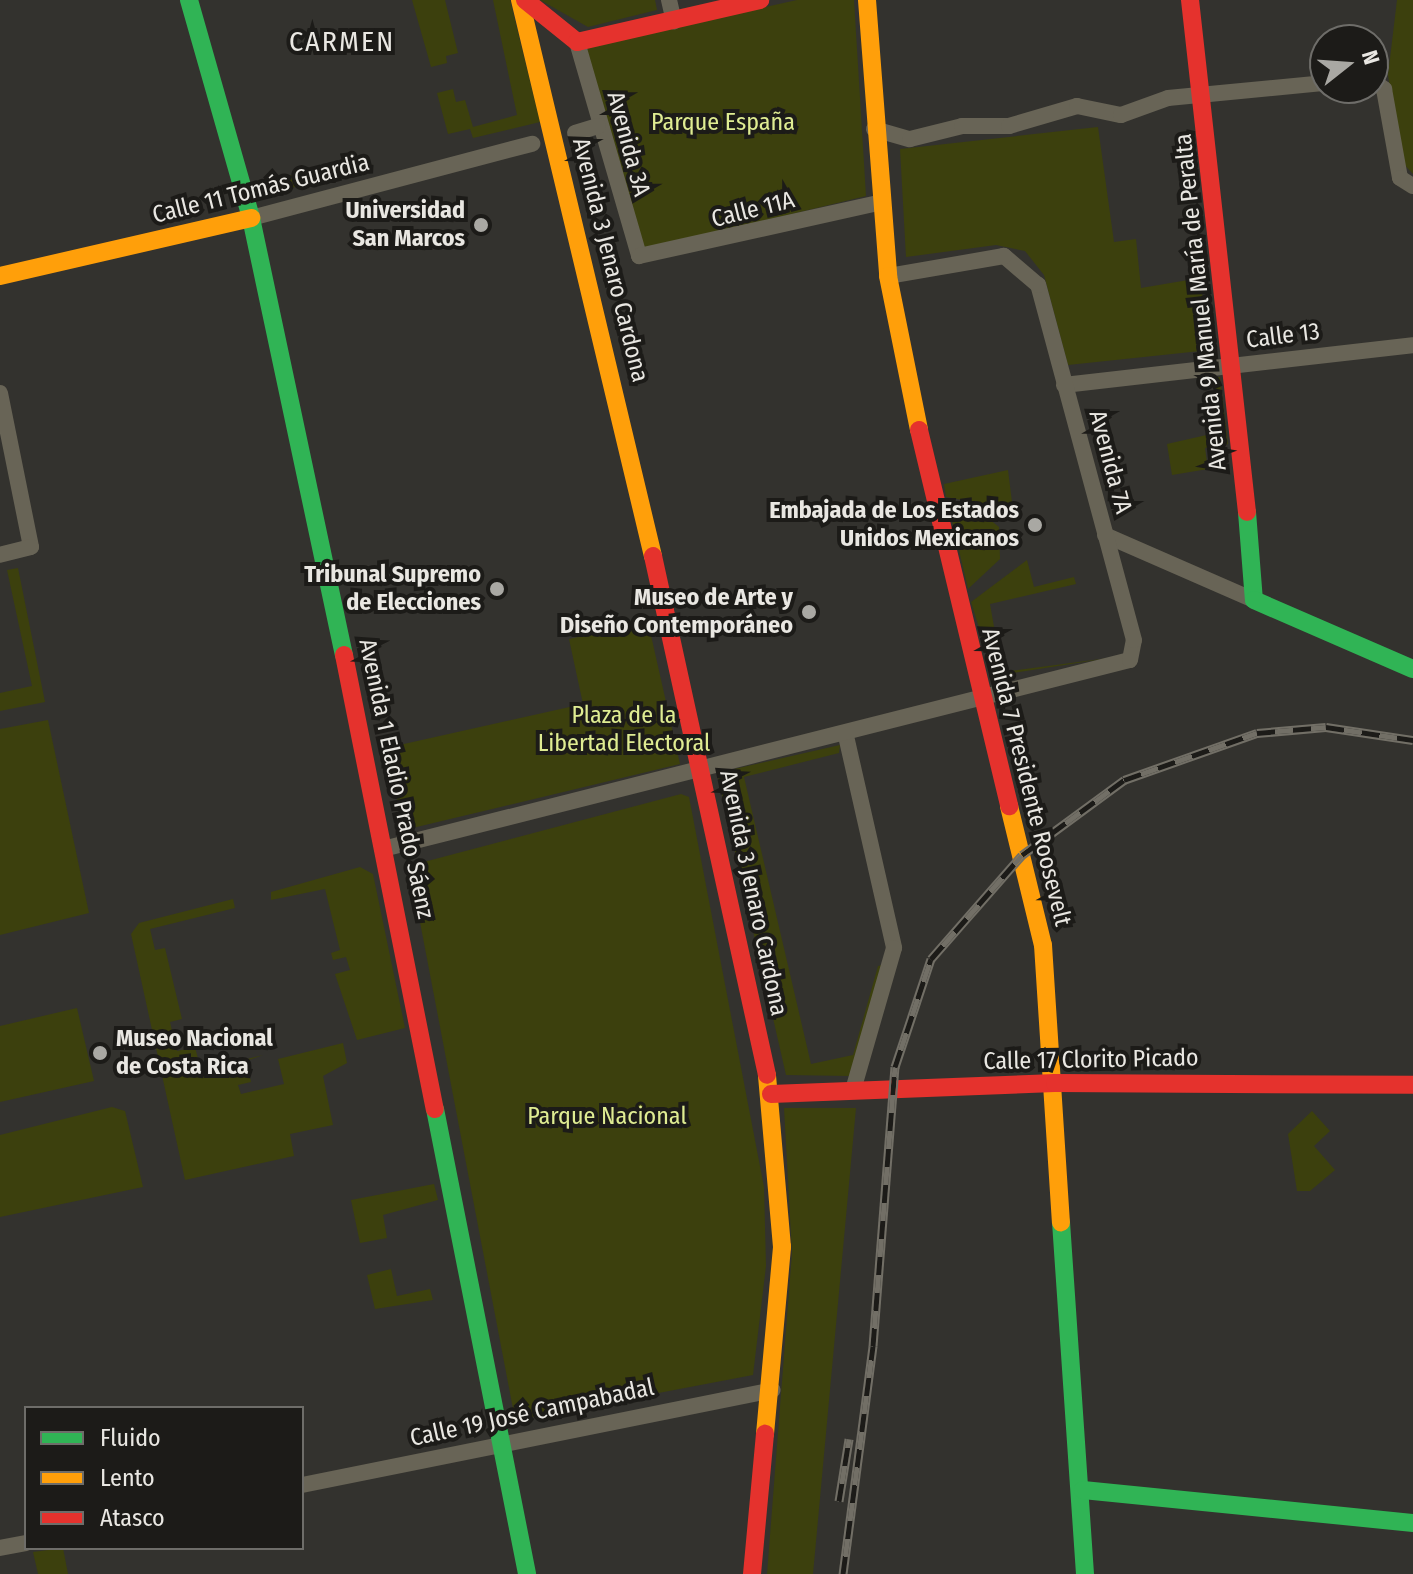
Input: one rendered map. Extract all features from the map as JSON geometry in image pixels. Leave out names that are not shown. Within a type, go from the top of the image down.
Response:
[{"type":"main road","name":"Avenida 1 Eladio Prado Sáenz","points":[[189,0],[251,218],[387,848],[527,1574]]},
{"type":"main road","points":[[523,0],[577,42],[760,0]]},
{"type":"main road","name":"Avenida 3 Jenaro Cardona","points":[[523,0],[703,770],[771,1094],[782,1247],[772,1390],[752,1574]]},
{"type":"main road","name":"Avenida 7 Presidente Roosevelt","points":[[867,0],[879,203],[888,276],[983,698],[1043,945],[1083,1490],[1085,1574]]},
{"type":"main road","name":"Avenida 9 Manuel María de Peralta","points":[[1190,0],[1235,366],[1254,600]]},
{"type":"main road","name":"Calle 11 Tomás Guardia","points":[[0,276],[251,218]]},
{"type":"main road","points":[[1254,600],[1413,669]]},
{"type":"main road","name":"Calle 17 Clorito Picado","points":[[771,1094],[1055,1083],[1413,1085]]},
{"type":"main road","points":[[1083,1490],[1413,1523]]},
{"type":"street","points":[[669,0],[674,21]]},
{"type":"street","name":"Avenida 3A","points":[[577,42],[598,126],[639,256]]},
{"type":"street","points":[[874,129],[910,139],[962,126],[1009,126],[1077,106],[1121,115],[1202,95],[1309,85]]},
{"type":"street","points":[[1382,104],[1406,182]]},
{"type":"street","points":[[575,133],[598,126]]},
{"type":"street","name":"Calle 11 Tomás Guardia","points":[[251,218],[532,144]]},
{"type":"street","name":"Calle 11A","points":[[639,256],[879,203]]},
{"type":"street","name":"Avenida 7A","points":[[888,276],[1004,256],[1034,277],[1134,640],[1130,660],[983,698]]},
{"type":"street","name":"Calle 13","points":[[1064,385],[1413,345]]},
{"type":"street","points":[[0,393],[31,547],[0,555]]},
{"type":"street","points":[[1105,535],[1254,600]]},
{"type":"street","points":[[387,848],[846,736],[983,698]]},
{"type":"street","points":[[846,736],[894,948],[853,1090]]},
{"type":"street","name":"Calle 19 José Campabadal","points":[[304,1485],[772,1390]]},
{"type":"street","points":[[0,1548],[24,1543]]},
{"type":"green space","points":[[412,0],[445,0],[458,53],[446,56],[447,63],[431,67]]},
{"type":"green space","points":[[493,0],[510,0],[540,122],[473,138],[470,129],[448,134],[437,93],[453,89],[456,102],[465,100],[473,127],[517,115]]},
{"type":"green space","points":[[540,0],[655,0],[657,10],[588,27]]},
{"type":"green space","name":"Parque España","points":[[797,0],[854,0],[866,196],[639,251],[585,47]]},
{"type":"green space","points":[[1397,0],[1413,0],[1413,174],[1401,161],[1389,67]]},
{"type":"green space","points":[[1098,127],[1114,242],[1136,239],[1141,288],[1200,278],[1210,350],[1068,365],[1044,275],[1025,251],[996,245],[906,257],[900,149]]},
{"type":"green space","points":[[299,172],[302,185],[277,192],[266,185]]},
{"type":"green space","points":[[1213,377],[1220,377],[1228,444],[1205,448],[1208,469],[1172,475],[1167,444],[1211,434],[1207,415],[1219,413]]},
{"type":"green space","points":[[1008,470],[1013,510],[946,497],[944,484]]},
{"type":"green space","points":[[979,511],[999,527],[1000,559],[968,589],[950,512]]},
{"type":"green space","points":[[1027,560],[1034,587],[1074,577],[1076,584],[990,604],[1002,672],[1116,657],[994,676],[971,602]]},
{"type":"green space","points":[[18,568],[45,702],[0,711],[0,693],[32,686],[7,570]]},
{"type":"green space","name":"Plaza de la Libertad Electoral","points":[[648,622],[680,764],[404,830],[386,748],[583,704],[569,639]]},
{"type":"green space","points":[[48,720],[89,913],[0,935],[0,729]]},
{"type":"green space","points":[[840,745],[839,753],[744,777],[811,1064],[853,1055],[878,966],[890,963],[852,1076],[786,1075],[717,773]]},
{"type":"green space","name":"Parque Nacional","points":[[681,794],[689,797],[764,1187],[766,1266],[753,1375],[522,1419],[514,1414],[411,875],[420,863]]},
{"type":"green space","points":[[360,867],[373,874],[405,1028],[357,1040],[335,974],[350,970],[346,957],[333,960],[331,953],[340,950],[325,889],[271,900],[271,892]]},
{"type":"green space","points":[[233,899],[235,908],[150,929],[155,950],[165,948],[182,1019],[170,1022],[177,1051],[195,1047],[201,1071],[263,1055],[246,1061],[251,1082],[238,1085],[241,1094],[284,1084],[278,1059],[343,1043],[347,1063],[323,1076],[333,1125],[290,1134],[294,1156],[185,1180],[131,934],[139,923]]},
{"type":"green space","points":[[77,1008],[94,1081],[0,1102],[0,1026]]},
{"type":"green space","points":[[112,1107],[125,1111],[143,1187],[0,1217],[0,1135]]},
{"type":"green space","points":[[784,1108],[856,1108],[813,1574],[767,1574],[792,1253]]},
{"type":"green space","points":[[1312,1111],[1330,1131],[1314,1146],[1335,1170],[1310,1191],[1297,1191],[1288,1134]]},
{"type":"green space","points":[[434,1184],[438,1200],[383,1215],[387,1238],[360,1243],[351,1200]]},
{"type":"green space","points":[[391,1269],[397,1296],[430,1289],[433,1300],[375,1309],[367,1275]]},
{"type":"green space","points":[[63,1550],[68,1574],[38,1574],[33,1552]]},
{"type":"railway","points":[[843,1574],[873,1346],[895,1067],[931,959],[1022,855],[1124,780],[1257,733],[1326,727],[1413,740]]},
{"type":"railway","points":[[839,1501],[849,1439]]},
{"type":"traffic: fast","points":[[189,0],[251,218],[344,655]]},
{"type":"traffic: fast","points":[[1247,512],[1254,600],[1413,669]]},
{"type":"traffic: fast","points":[[435,1109],[527,1574]]},
{"type":"traffic: fast","points":[[1061,1222],[1085,1574]]},
{"type":"traffic: fast","points":[[1083,1490],[1413,1523]]},
{"type":"traffic: slow","points":[[520,0],[653,556]]},
{"type":"traffic: slow","points":[[867,0],[888,276],[919,430]]},
{"type":"traffic: slow","points":[[0,276],[251,218]]},
{"type":"traffic: slow","points":[[1009,806],[1043,945],[1061,1222]]},
{"type":"traffic: slow","points":[[765,1434],[782,1247],[767,1075]]},
{"type":"traffic: jam","points":[[525,0],[577,42],[760,0]]},
{"type":"traffic: jam","points":[[1190,0],[1247,512]]},
{"type":"traffic: jam","points":[[919,430],[1009,806]]},
{"type":"traffic: jam","points":[[653,556],[767,1075]]},
{"type":"traffic: jam","points":[[344,655],[435,1109]]},
{"type":"traffic: jam","points":[[771,1094],[1055,1083],[1413,1085]]},
{"type":"traffic: jam","points":[[752,1574],[765,1434]]},
{"type":"place","name":"Universidad San Marcos","points":[[481,225]]},
{"type":"place","name":"Embajada de Los Estados Unidos Mexicanos","points":[[1035,525]]},
{"type":"place","name":"Tribunal Supremo de Elecciones","points":[[497,589]]},
{"type":"place","name":"Museo de Arte y Diseño Contemporáneo","points":[[809,612]]},
{"type":"place","name":"Museo Nacional de Costa Rica","points":[[100,1053]]},
{"type":"district","name":"CARMEN","points":[[342,42]]}]
